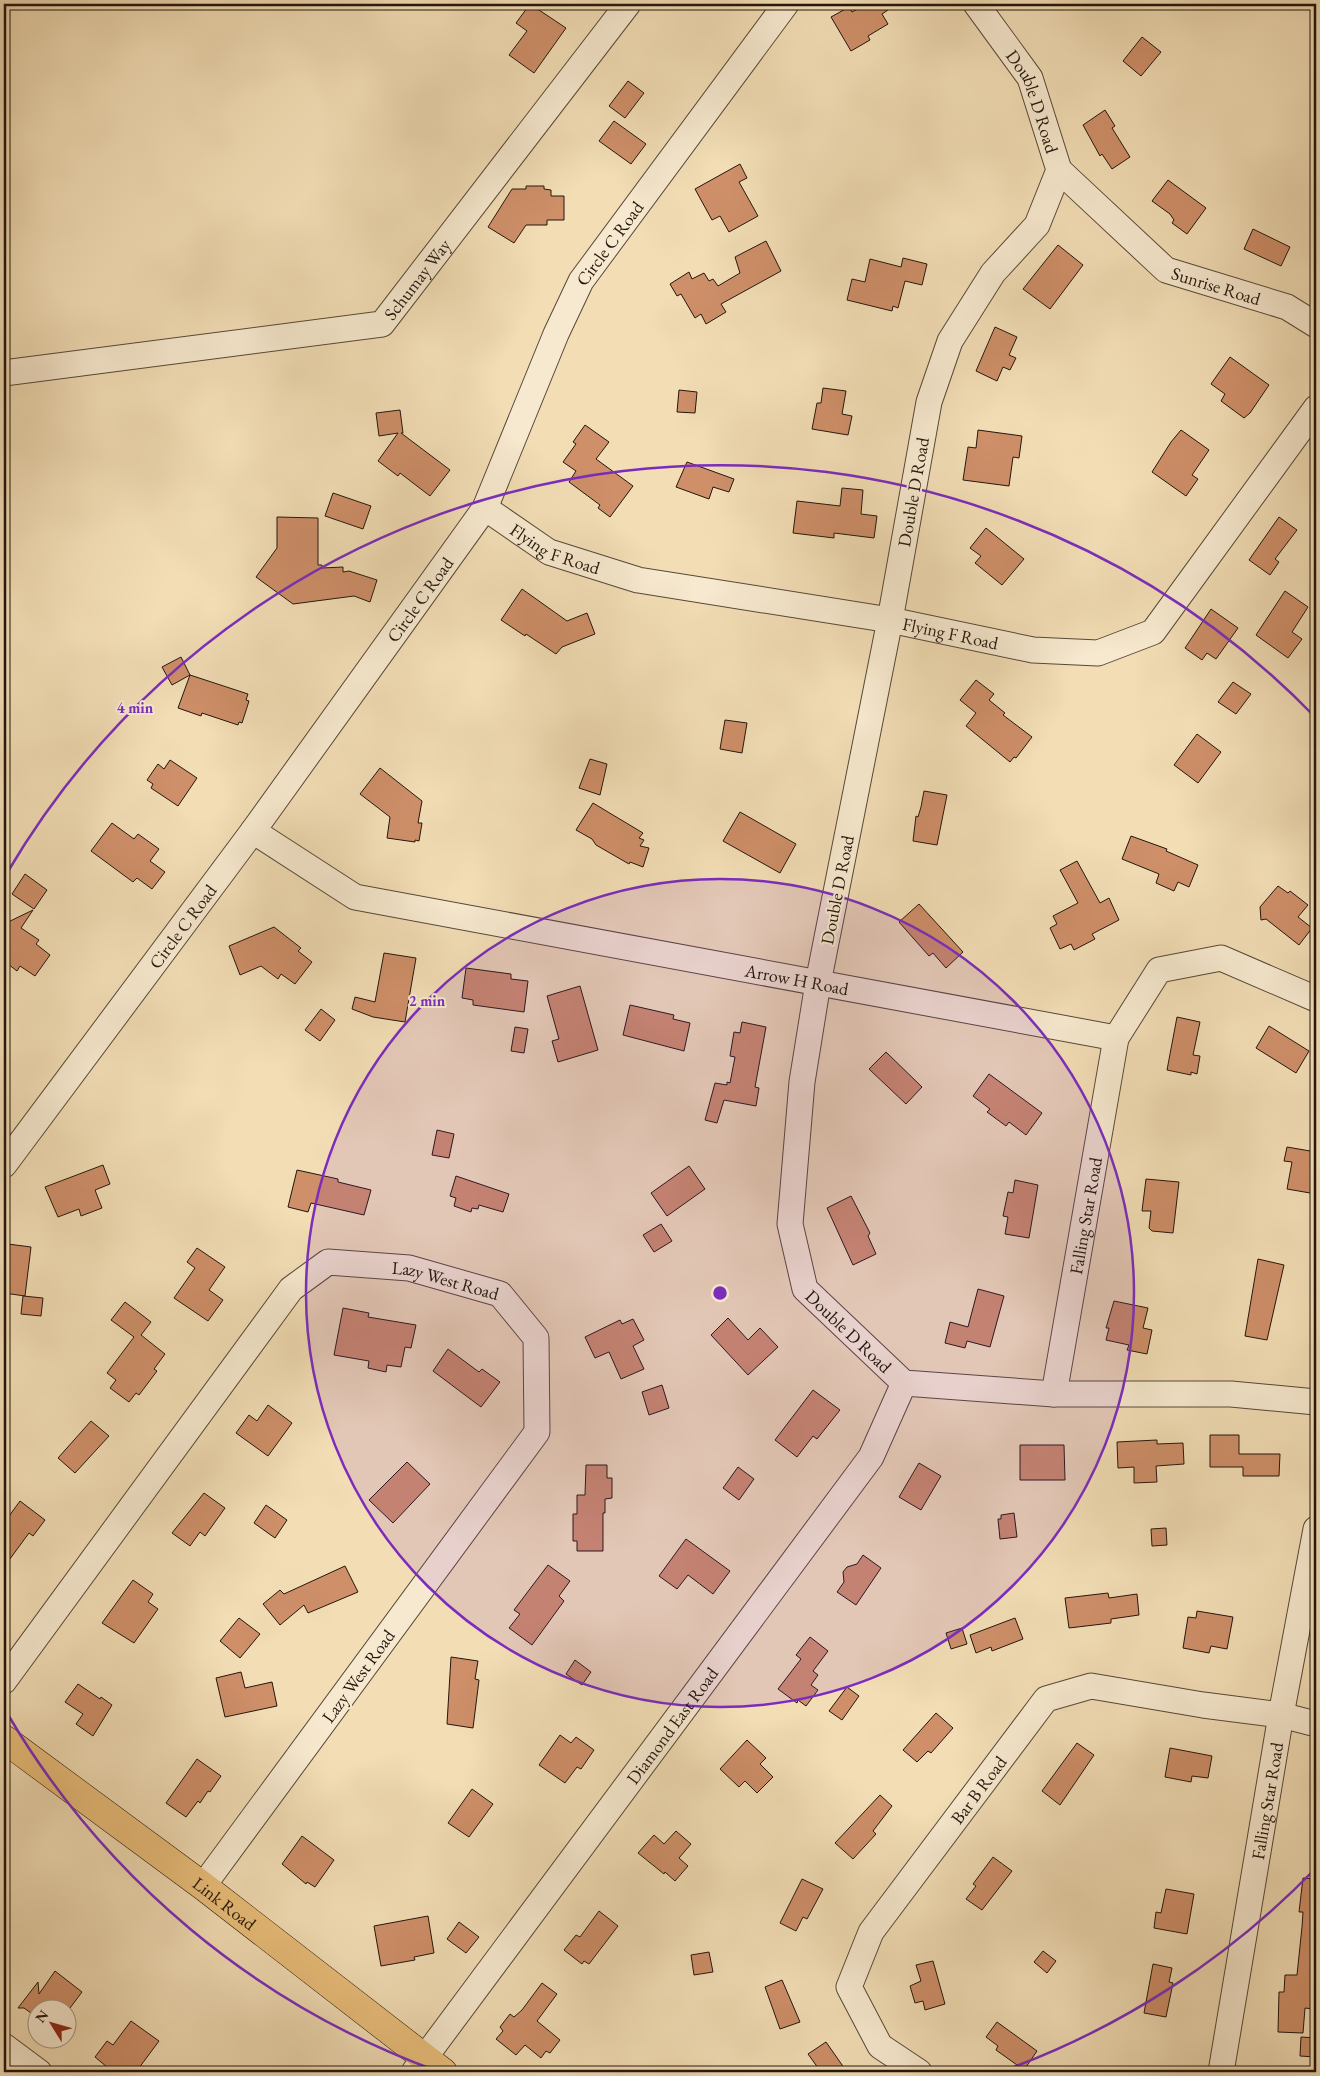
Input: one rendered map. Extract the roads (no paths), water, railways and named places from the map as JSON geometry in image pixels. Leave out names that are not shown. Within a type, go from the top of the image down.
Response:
[{"type":"main road","name":"Link Road","points":[[4,1739],[203,1886],[427,2067]]},
{"type":"street","name":"Schumay Way","points":[[4,373],[382,324],[628,4]]},
{"type":"street","name":"Circle C Road","points":[[4,1165],[254,831],[485,508],[556,334],[581,281],[786,4]]},
{"type":"street","name":"Double D Road","points":[[976,4],[1030,78],[1059,170],[1038,225],[993,273],[950,341],[929,402],[890,620],[818,983],[802,1082],[790,1224],[805,1289],[904,1383],[1054,1394],[1231,1394],[1316,1402]]},
{"type":"street","name":"Sunrise Road","points":[[1059,170],[1166,270],[1287,307],[1316,326]]},
{"type":"street","name":"Flying F Road","points":[[485,508],[549,552],[638,580],[890,620],[1033,650],[1098,653],[1153,632],[1316,408]]},
{"type":"street","name":"Arrow H Road","points":[[254,831],[355,897],[1116,1038]]},
{"type":"street","points":[[1116,1038],[1159,970],[1177,966],[1221,958],[1316,999]]},
{"type":"street","name":"Falling Star Road","points":[[1054,1394],[1116,1038]]},
{"type":"street","name":"Lazy West Road","points":[[4,1681],[291,1289],[328,1262],[410,1268],[500,1294],[536,1338],[537,1432],[203,1886]]},
{"type":"street","name":"Diamond East Road","points":[[427,2067],[871,1457],[904,1383]]},
{"type":"street","name":"Falling Star Road","points":[[1222,2072],[1282,1715],[1316,1529]]},
{"type":"street","name":"Bar B Road","points":[[919,2072],[880,2046],[849,1987],[871,1932],[1046,1699],[1091,1686],[1203,1706],[1282,1715],[1316,1724]]},
{"type":"street","points":[[4,2046],[39,2072]]}]
